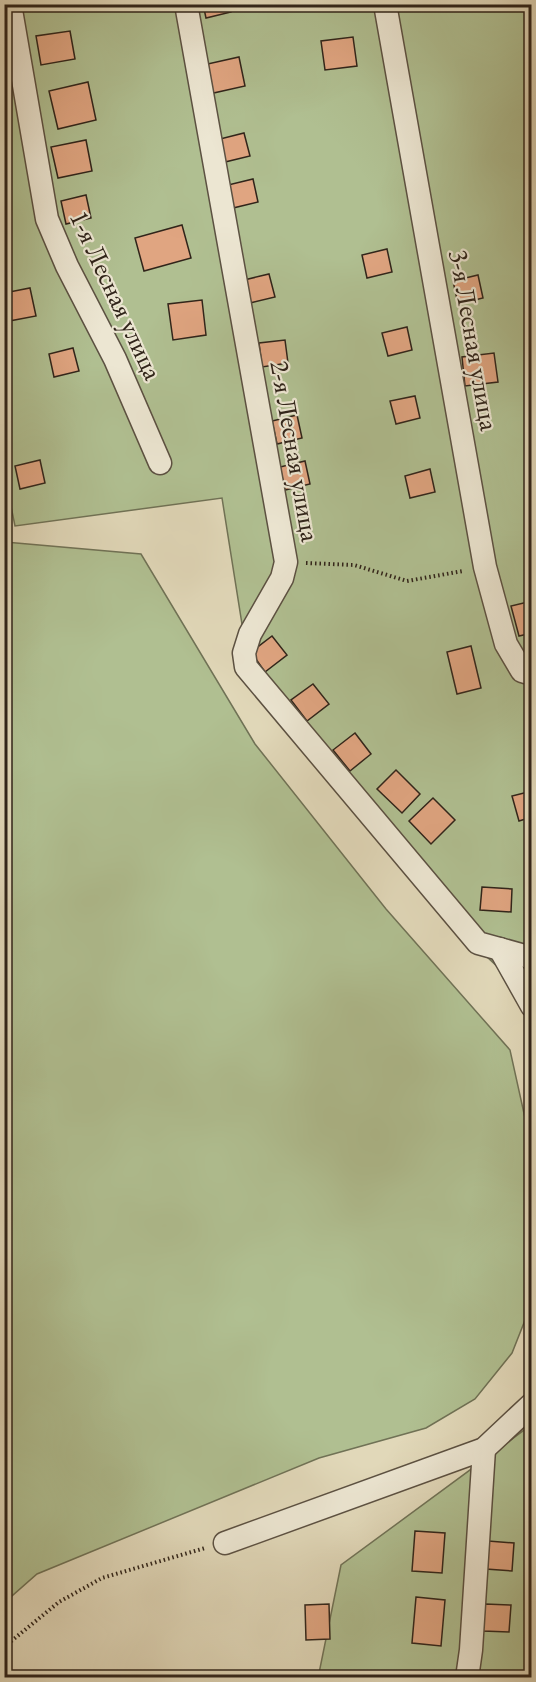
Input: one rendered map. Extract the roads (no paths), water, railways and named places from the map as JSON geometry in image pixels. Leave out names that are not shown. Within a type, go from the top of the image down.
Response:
[{"type":"street","name":"1-я Лесная улица","points":[[10,4],[47,219],[67,266],[115,359],[159,463]]},
{"type":"street","name":"2-я Лесная улица","points":[[186,4],[286,562],[282,578],[250,634],[244,653],[246,667],[478,943],[531,958]]},
{"type":"street","name":"3-я Лесная улица","points":[[385,4],[485,567],[506,644],[522,671],[531,674]]},
{"type":"street","points":[[500,949],[531,1006]]},
{"type":"street","points":[[225,1543],[484,1449],[531,1404]]},
{"type":"street","points":[[467,1677],[471,1650],[484,1449]]}]
